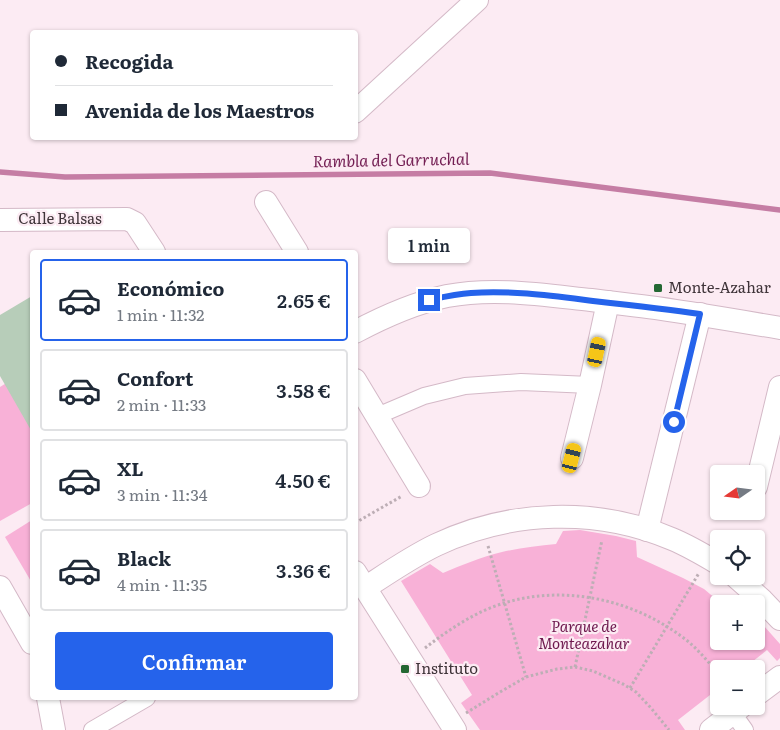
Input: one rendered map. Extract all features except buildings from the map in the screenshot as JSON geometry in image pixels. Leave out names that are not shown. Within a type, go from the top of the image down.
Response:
[{"type":"street","points":[[358,109],[477,0]]},
{"type":"street","points":[[266,202],[296,250]]},
{"type":"street","name":"Calle Balsas","points":[[0,220],[128,219],[135,223],[153,250]]},
{"type":"street","points":[[358,330],[394,312],[411,306],[442,297],[470,293],[514,293],[608,302],[700,314],[780,328]]},
{"type":"street","points":[[572,458],[608,302]]},
{"type":"street","points":[[647,530],[700,314]]},
{"type":"street","points":[[377,416],[424,396],[465,386],[520,382],[590,386]]},
{"type":"street","points":[[358,385],[419,486]]},
{"type":"street","points":[[764,465],[774,437],[780,387]]},
{"type":"street","points":[[453,728],[358,577],[412,558],[460,535],[482,527],[513,520],[540,517],[594,518],[621,523],[672,539],[710,559]]},
{"type":"street","points":[[745,585],[780,619]]},
{"type":"street","points":[[0,587],[30,640]]},
{"type":"street","points":[[765,688],[780,676]]},
{"type":"street","points":[[48,700],[54,730]]},
{"type":"street","points":[[92,730],[144,700]]},
{"type":"street","points":[[711,730],[740,716]]},
{"type":"path","points":[[358,521],[419,486]]},
{"type":"path","points":[[575,667],[606,520]]},
{"type":"path","points":[[482,527],[526,677]]},
{"type":"path","points":[[630,688],[667,626],[710,567]]},
{"type":"path","points":[[410,659],[463,621],[484,611],[504,603],[553,595],[590,597],[624,605],[646,614],[667,626],[692,645],[710,664]]},
{"type":"path","points":[[453,728],[507,688],[526,677],[557,669],[575,667],[593,671],[636,692],[669,730]]},
{"type":"green space","points":[[30,368],[30,504],[0,521],[0,387]]},
{"type":"green space","points":[[30,521],[30,580],[5,537]]},
{"type":"green space","name":"Parque de Monteazahar","points":[[580,530],[636,541],[637,557],[704,589],[711,595],[710,650],[765,650],[765,627],[780,644],[780,658],[777,661],[767,650],[754,660],[710,660],[710,695],[678,720],[685,730],[480,730],[461,703],[472,695],[401,581],[430,564],[443,573],[502,552],[556,544],[563,531]]},
{"type":"waterway","name":"Rambla del Garruchal","points":[[0,172],[65,177],[490,173],[780,210]]},
{"type":"place","name":"Monte-Azahar","points":[[658,288]]},
{"type":"place","name":"Instituto","points":[[405,669]]},
{"type":"route","points":[[429,300],[470,293],[514,293],[566,297],[700,314],[674,422]]}]
